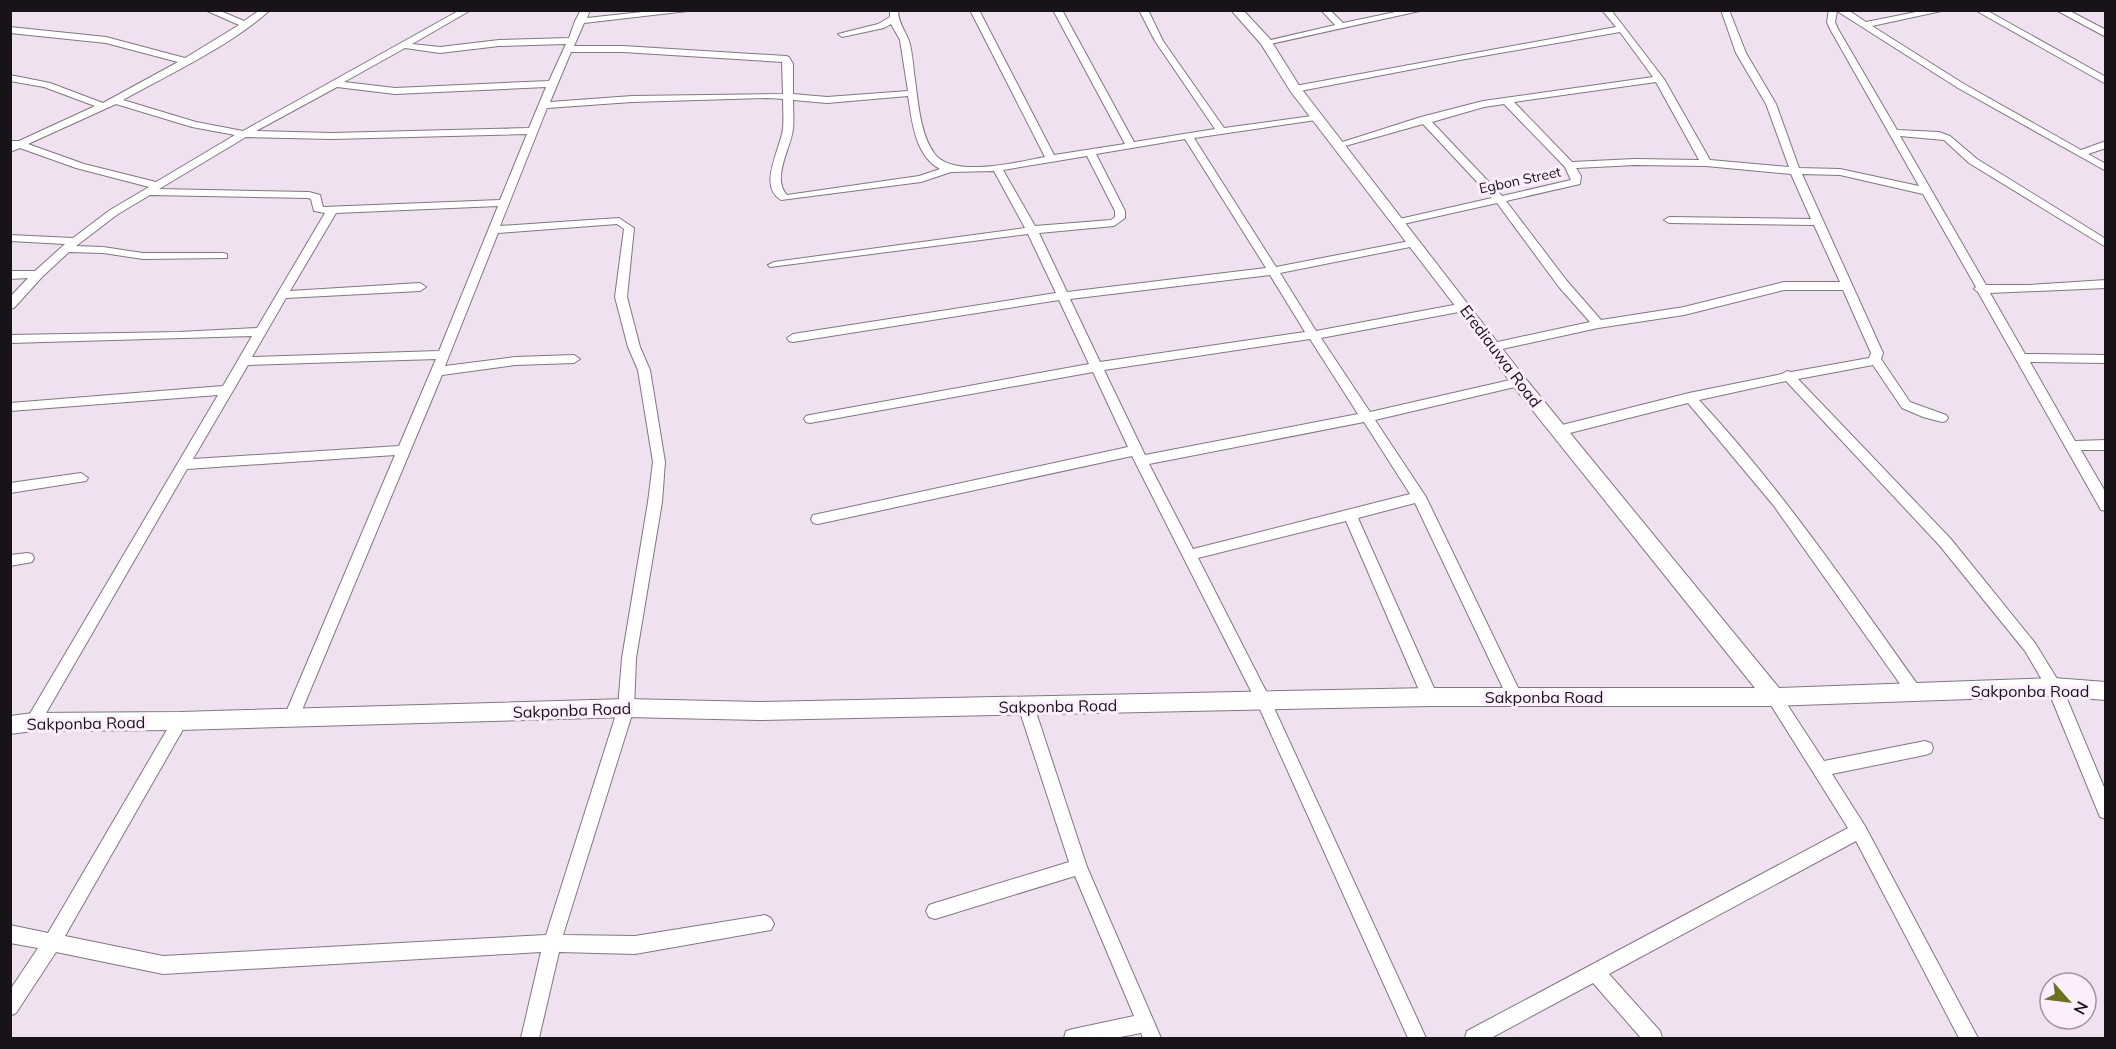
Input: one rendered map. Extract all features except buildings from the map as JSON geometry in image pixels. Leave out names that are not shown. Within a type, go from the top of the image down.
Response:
[{"type":"main road","name":"Erediauwa Road","points":[[1236,10],[1266,42],[1295,89],[1464,307],[1519,382],[1774,697]]},
{"type":"main road","name":"Sakponba Road","points":[[10,725],[33,722],[180,721],[626,708],[759,711],[1430,697],[1774,697],[2054,687],[2106,691]]},
{"type":"street","points":[[209,10],[247,25]]},
{"type":"street","points":[[13,145],[105,107],[247,25],[266,10]]},
{"type":"street","points":[[10,305],[38,274],[114,212],[244,134],[407,46],[468,10]]},
{"type":"street","points":[[292,717],[437,371],[552,84],[583,16],[692,10]]},
{"type":"street","points":[[974,10],[1050,158]]},
{"type":"street","points":[[1057,10],[1131,145]]},
{"type":"street","points":[[1143,10],[1159,41],[1222,132]]},
{"type":"street","points":[[1325,10],[1341,26]]},
{"type":"street","points":[[1266,42],[1420,10]]},
{"type":"street","points":[[1605,10],[1659,79],[1694,136],[1706,163]]},
{"type":"street","points":[[1725,10],[1741,52],[1771,104],[1796,171],[1876,353],[1875,359],[1906,405],[1942,418]]},
{"type":"street","points":[[1833,10],[1831,22],[1834,29],[1895,133],[1924,191],[2106,506]]},
{"type":"street","points":[[1841,10],[1961,86],[2106,168]]},
{"type":"street","points":[[1864,25],[1942,10]]},
{"type":"street","points":[[1979,10],[2106,81]]},
{"type":"street","points":[[2060,10],[2106,34]]},
{"type":"street","points":[[842,34],[881,26],[894,15],[904,40],[912,93],[924,143],[935,162],[952,168],[997,168],[1316,117]]},
{"type":"street","points":[[1295,89],[1622,29]]},
{"type":"street","points":[[10,30],[106,40],[186,61]]},
{"type":"street","points":[[407,46],[440,50],[499,43],[570,45],[782,57],[786,58],[788,64],[788,130],[777,169],[776,186],[780,195],[785,198],[921,179],[952,168]]},
{"type":"street","points":[[10,78],[33,80],[59,87],[105,107]]},
{"type":"street","points":[[1338,145],[1424,119],[1506,100],[1659,79]]},
{"type":"street","points":[[337,84],[396,91],[552,84]]},
{"type":"street","points":[[544,105],[632,99],[767,95],[857,99],[912,93]]},
{"type":"street","name":"Egbon Street","points":[[1398,222],[1576,182],[1576,176],[1569,165],[1506,100]]},
{"type":"street","points":[[115,101],[195,125],[244,134],[332,136],[533,131]]},
{"type":"street","points":[[1424,119],[1498,198],[1563,284],[1598,324]]},
{"type":"street","points":[[1895,133],[1940,135],[1947,138],[1973,161],[2106,244]]},
{"type":"street","points":[[1188,136],[1313,335],[1419,497],[1515,698]]},
{"type":"street","points":[[2081,153],[2106,144]]},
{"type":"street","points":[[13,145],[154,189],[309,195],[316,197],[318,209],[504,203]]},
{"type":"street","points":[[774,265],[1032,230],[1114,223],[1120,218],[1120,211],[1090,152]]},
{"type":"street","points":[[1569,165],[1635,162],[1706,163],[1860,174],[1924,191]]},
{"type":"street","points":[[997,168],[1032,230],[1139,455],[1264,702],[1417,1038]]},
{"type":"street","points":[[33,722],[333,208]]},
{"type":"street","points":[[493,230],[619,220],[629,228],[621,297],[634,347],[644,370],[659,462],[629,658],[626,708],[552,943],[530,1038]]},
{"type":"street","points":[[1669,220],[1818,222]]},
{"type":"street","points":[[10,238],[143,256],[223,256]]},
{"type":"street","points":[[793,338],[1062,296],[1274,271],[1415,243]]},
{"type":"street","points":[[10,275],[38,274]]},
{"type":"street","points":[[1980,289],[2029,289],[2106,284]]},
{"type":"street","points":[[1494,347],[1598,324],[1684,311],[1784,286],[1848,286]]},
{"type":"street","points":[[282,295],[420,287]]},
{"type":"street","points":[[810,419],[1096,367],[1313,335],[1464,307]]},
{"type":"street","points":[[10,339],[259,332]]},
{"type":"street","points":[[242,362],[443,355]]},
{"type":"street","points":[[2020,358],[2106,359]]},
{"type":"street","points":[[437,371],[515,361],[574,359]]},
{"type":"street","points":[[1558,431],[1689,397],[1787,375],[1875,359]]},
{"type":"street","points":[[1787,375],[1945,542],[2030,647],[2054,687],[2106,812]]},
{"type":"street","points":[[818,519],[1139,455],[1368,417],[1519,382]]},
{"type":"street","points":[[10,407],[225,390]]},
{"type":"street","points":[[1689,397],[1715,424],[1811,546],[1916,693]]},
{"type":"street","points":[[2070,446],[2106,445]]},
{"type":"street","points":[[182,465],[404,450]]},
{"type":"street","points":[[10,488],[81,478]]},
{"type":"street","points":[[1189,555],[1419,497]]},
{"type":"street","points":[[1350,515],[1430,697]]},
{"type":"street","points":[[10,561],[27,558]]},
{"type":"street","points":[[1774,697],[1859,831],[1969,1038]]},
{"type":"street","points":[[1026,706],[1079,867],[1148,1031],[1073,1038]]},
{"type":"street","points":[[10,1007],[51,944],[180,721]]},
{"type":"street","points":[[1821,769],[1925,748]]},
{"type":"street","points":[[1474,1038],[1859,831]]},
{"type":"street","points":[[935,911],[1079,867]]},
{"type":"street","points":[[10,934],[163,965],[552,943],[634,945],[765,924]]},
{"type":"street","points":[[1595,972],[1653,1038]]}]
